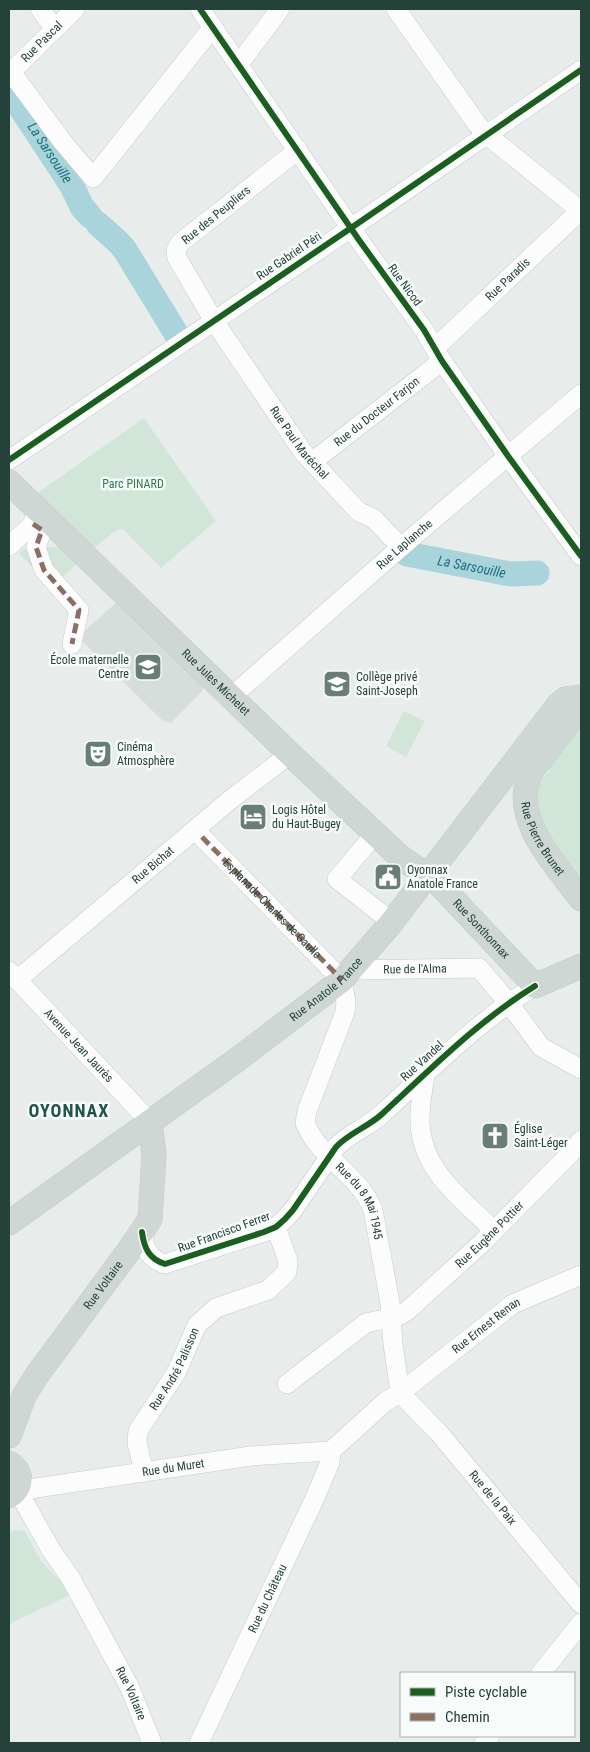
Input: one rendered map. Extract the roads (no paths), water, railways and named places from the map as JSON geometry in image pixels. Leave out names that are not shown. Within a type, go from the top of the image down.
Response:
[{"type":"main road","name":"Rue Jules Michelet","points":[[9,482],[34,516],[232,697],[375,834],[400,856],[427,875]]},
{"type":"main road","name":"Rue Anatole France","points":[[9,1223],[238,1059],[347,975],[392,922],[558,704],[565,699],[581,698]]},
{"type":"main road","name":"Rue Pierre Brunet","points":[[581,698],[578,710],[530,772],[526,784],[528,817],[534,834],[581,899]]},
{"type":"main road","name":"Rue Sonthonnax","points":[[427,875],[438,883],[534,986]]},
{"type":"main road","name":"Rue Vandel","points":[[534,986],[581,966]]},
{"type":"main road","name":"Rue Voltaire","points":[[9,1436],[24,1396],[37,1375],[150,1219],[154,1154],[150,1122]]},
{"type":"main road","points":[[9,1463],[16,1469],[20,1478],[20,1482],[13,1493]]},
{"type":"street","points":[[40,9],[55,29]]},
{"type":"street","name":"Rue Pascal","points":[[10,73],[76,9]]},
{"type":"street","name":"Rue Nicod","points":[[200,9],[508,456],[581,556]]},
{"type":"street","points":[[239,64],[280,9]]},
{"type":"street","points":[[396,9],[486,134],[581,211]]},
{"type":"street","points":[[10,73],[62,142],[93,178],[213,27]]},
{"type":"street","name":"Rue Gabriel Péri","points":[[9,460],[581,70]]},
{"type":"street","name":"Rue des Peupliers","points":[[214,321],[177,258],[176,250],[180,243],[298,150]]},
{"type":"street","name":"Rue Paradis","points":[[439,354],[581,211]]},
{"type":"street","name":"Rue Paul Maréchal","points":[[214,321],[303,452],[359,512],[374,518],[401,547]]},
{"type":"street","name":"Rue du Docteur Farjon","points":[[312,462],[439,354]]},
{"type":"street","name":"Rue Laplanche","points":[[232,697],[401,547],[581,394]]},
{"type":"street","points":[[9,546],[34,516],[42,530],[36,547],[44,570],[79,610],[72,644]]},
{"type":"street","name":"Rue Bichat","points":[[13,975],[290,754]]},
{"type":"street","points":[[375,834],[337,879],[392,922]]},
{"type":"street","name":"Esplanade Charles de Gaulle","points":[[202,837],[347,975]]},
{"type":"street","name":"Rue de l'Alma","points":[[347,975],[479,968],[508,1002]]},
{"type":"street","name":"Avenue Jean Jaurès","points":[[13,975],[150,1122]]},
{"type":"street","name":"Rue du 8 Mai 1945","points":[[347,975],[346,1012],[304,1123],[320,1148],[363,1189],[371,1204],[390,1303],[392,1344],[400,1388]]},
{"type":"street","name":"Rue Vandel","points":[[329,1157],[344,1140],[382,1115],[425,1074],[508,1002],[534,986]]},
{"type":"street","points":[[508,1002],[541,1047],[581,1069]]},
{"type":"street","points":[[425,1074],[420,1124],[424,1148],[429,1160],[436,1173],[494,1231]]},
{"type":"street","name":"Rue Eugène Pottier","points":[[391,1320],[407,1311],[494,1231],[570,1154],[581,1140]]},
{"type":"street","name":"Rue Francisco Ferrer","points":[[142,1232],[143,1243],[147,1251],[156,1262],[165,1264],[276,1227],[293,1210],[329,1157]]},
{"type":"street","name":"Rue André Palisson","points":[[144,1472],[137,1443],[138,1431],[176,1374],[197,1325],[216,1308],[268,1290],[286,1272],[288,1261],[276,1227]]},
{"type":"street","name":"Rue Ernest Renan","points":[[331,1451],[400,1388],[513,1304],[581,1275]]},
{"type":"street","points":[[287,1384],[366,1323],[391,1320]]},
{"type":"street","name":"Rue de la Paix","points":[[400,1388],[581,1604]]},
{"type":"street","name":"Rue du Muret","points":[[13,1493],[251,1456],[331,1451]]},
{"type":"street","name":"Rue du Château","points":[[199,1743],[314,1500],[330,1462],[331,1451]]},
{"type":"street","name":"Rue Voltaire","points":[[13,1493],[23,1500],[51,1550],[70,1577],[129,1686],[152,1743]]},
{"type":"street","points":[[542,1672],[581,1624]]},
{"type":"waterway","name":"La Sarsouille","points":[[9,90],[72,186],[82,207],[90,216]]},
{"type":"waterway","name":"La Sarsouille","points":[[98,224],[125,250],[177,335]]},
{"type":"waterway","name":"La Sarsouille","points":[[407,554],[510,574],[537,573]]},
{"type":"place","name":"École maternelle Centre","points":[[148,667]]},
{"type":"place","name":"Collège privé Saint-Joseph","points":[[337,684]]},
{"type":"place","name":"Cinéma Atmosphère","points":[[98,754]]},
{"type":"place","name":"Logis Hôtel du Haut-Bugey","points":[[253,817]]},
{"type":"place","name":"Oyonnax Anatole France","points":[[388,877]]},
{"type":"place","name":"Église Saint-Léger","points":[[495,1136]]},
{"type":"district","name":"OYONNAX","points":[[69,1111]]},
{"type":"park label","name":"Parc PINARD","points":[[133,484]]}]
